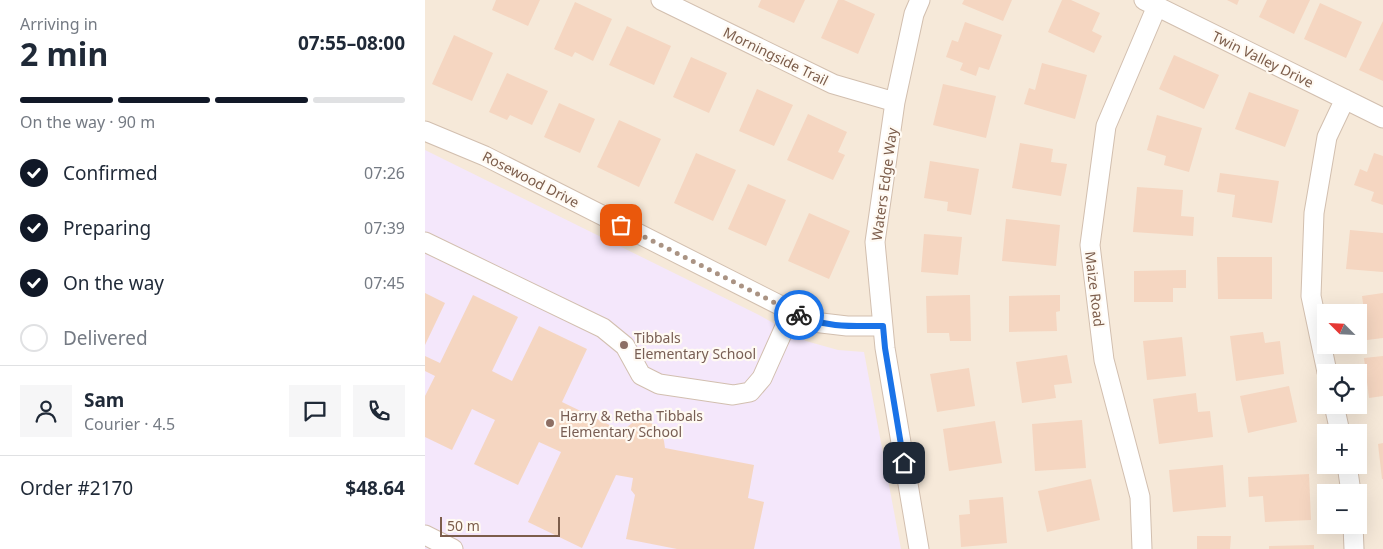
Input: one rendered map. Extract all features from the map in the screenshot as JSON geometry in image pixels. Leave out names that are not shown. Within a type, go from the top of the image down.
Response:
[{"type":"street","name":"Morningside Trail","points":[[661,0],[833,84],[895,102]]},
{"type":"street","name":"Waters Edge Way","points":[[919,549],[885,348],[875,242],[895,102],[914,14],[920,0]]},
{"type":"street","name":"Twin Valley Drive","points":[[1150,3],[1383,118]]},
{"type":"street","name":"Maize Road","points":[[1142,549],[1140,497],[1104,360],[1089,245],[1106,126],[1150,3]]},
{"type":"street","points":[[1325,364],[1311,296],[1314,213],[1327,137],[1345,99]]},
{"type":"street","name":"Rosewood Drive","points":[[425,131],[485,156],[813,322],[847,326],[883,326]]},
{"type":"street","points":[[425,242],[603,328],[625,346],[641,375],[659,384],[733,395],[750,392],[762,378],[792,311]]},
{"type":"street","points":[[1353,534],[1354,549]]},
{"type":"street","points":[[425,535],[453,549]]},
{"type":"shaded area","points":[[425,0],[1383,0],[1383,549],[425,549]]},
{"type":"shaded area","name":"Tibbals Elementary School","points":[[425,150],[757,314],[806,341],[838,350],[864,352],[901,549],[425,549]]},
{"type":"building","points":[[496,0],[540,0],[528,26],[492,10]]},
{"type":"building","points":[[761,0],[805,0],[794,23],[758,7]]},
{"type":"building","points":[[838,0],[844,0],[875,14],[858,54],[821,38]]},
{"type":"building","points":[[964,0],[1012,0],[1003,21],[962,4]]},
{"type":"building","points":[[1062,0],[1071,0],[1100,13],[1092,31],[1102,36],[1094,53],[1048,32]]},
{"type":"building","points":[[1227,0],[1239,0],[1237,5]]},
{"type":"building","points":[[1267,0],[1310,0],[1294,34],[1259,17]]},
{"type":"building","points":[[575,2],[612,19],[593,61],[575,52],[572,57],[554,49]]},
{"type":"building","points":[[1320,3],[1362,22],[1346,58],[1304,39]]},
{"type":"building","points":[[1383,21],[1383,81],[1359,70]]},
{"type":"building","points":[[965,22],[1002,35],[989,70],[979,67],[976,76],[960,70],[963,63],[946,57],[952,40],[958,42]]},
{"type":"building","points":[[627,26],[671,46],[654,85],[609,65]]},
{"type":"building","points":[[454,35],[493,53],[472,101],[432,84]]},
{"type":"building","points":[[1174,55],[1219,75],[1204,109],[1159,89]]},
{"type":"building","points":[[691,57],[727,73],[709,113],[673,97]]},
{"type":"building","points":[[1042,63],[1087,75],[1075,119],[1024,104],[1029,88],[1035,90]]},
{"type":"building","points":[[507,73],[548,91],[532,125],[510,115],[507,120],[489,112]]},
{"type":"building","points":[[943,84],[996,96],[986,138],[933,125]]},
{"type":"building","points":[[757,89],[793,105],[774,146],[739,131]]},
{"type":"building","points":[[1249,92],[1299,110],[1285,147],[1235,129]]},
{"type":"building","points":[[559,103],[595,119],[580,153],[544,137]]},
{"type":"building","points":[[808,114],[847,132],[838,152],[845,155],[833,180],[787,160]]},
{"type":"building","points":[[1157,115],[1202,128],[1189,172],[1164,165],[1166,156],[1147,150]]},
{"type":"building","points":[[619,120],[661,139],[639,187],[597,167]]},
{"type":"building","points":[[1020,143],[1053,149],[1051,162],[1067,164],[1061,196],[1012,188]]},
{"type":"building","points":[[696,153],[736,170],[713,221],[674,203]]},
{"type":"building","points":[[1374,153],[1383,156],[1383,205],[1371,201],[1374,192],[1354,185],[1360,169],[1367,172]]},
{"type":"building","points":[[930,161],[979,169],[971,215],[947,211],[948,202],[924,198]]},
{"type":"building","points":[[1220,173],[1279,181],[1272,223],[1232,217],[1235,195],[1217,192]]},
{"type":"building","points":[[748,184],[786,200],[766,246],[728,229]]},
{"type":"building","points":[[1137,187],[1183,190],[1181,216],[1194,217],[1193,236],[1133,232]]},
{"type":"building","points":[[809,213],[850,231],[829,279],[788,261]]},
{"type":"building","points":[[1006,219],[1060,225],[1056,266],[1002,261]]},
{"type":"building","points":[[1350,230],[1383,233],[1383,272],[1346,269]]},
{"type":"building","points":[[924,234],[962,237],[958,275],[921,272]]},
{"type":"building","points":[[1217,257],[1272,257],[1272,299],[1218,299]]},
{"type":"building","points":[[1186,270],[1186,288],[1173,288],[1173,302],[1134,302],[1134,271]]},
{"type":"building","points":[[425,293],[445,303],[425,345]]},
{"type":"building","points":[[1383,293],[1383,338],[1367,340],[1367,304],[1363,304],[1362,296]]},
{"type":"building","name":"Harry & Retha Tibbals Elementary School","points":[[473,295],[518,317],[492,371],[512,381],[539,326],[587,349],[562,402],[622,431],[636,420],[648,421],[660,429],[665,448],[754,465],[748,498],[764,502],[754,549],[677,549],[626,539],[635,495],[631,490],[633,478],[616,475],[582,548],[528,522],[561,452],[539,442],[518,485],[474,464],[495,420],[472,409],[452,450],[425,437],[425,396],[435,376],[425,371],[425,356],[440,363]]},
{"type":"building","points":[[970,295],[971,341],[950,341],[949,333],[927,333],[926,296]]},
{"type":"building","points":[[1060,295],[1060,311],[1056,312],[1057,331],[1009,332],[1009,296]]},
{"type":"building","points":[[1263,332],[1265,343],[1280,341],[1284,374],[1236,381],[1230,336]]},
{"type":"building","points":[[1182,337],[1186,376],[1147,380],[1143,341]]},
{"type":"building","points":[[1067,355],[1072,383],[1054,385],[1056,398],[1022,403],[1016,362]]},
{"type":"building","points":[[1383,356],[1383,396],[1369,398],[1367,364],[1365,364],[1364,358]]},
{"type":"building","points":[[969,368],[975,406],[937,412],[930,374]]},
{"type":"building","points":[[1289,386],[1297,422],[1248,433],[1240,396]]},
{"type":"building","points":[[1196,393],[1198,412],[1210,411],[1213,437],[1159,444],[1153,399]]},
{"type":"building","points":[[1082,420],[1086,468],[1035,471],[1032,424]]},
{"type":"building","points":[[995,421],[1002,463],[949,471],[943,429]]},
{"type":"building","points":[[1383,443],[1383,479],[1382,479],[1378,444]]},
{"type":"building","points":[[1223,465],[1226,507],[1173,512],[1169,470]]},
{"type":"building","points":[[1309,474],[1311,520],[1265,522],[1263,496],[1249,497],[1248,477]]},
{"type":"building","points":[[1091,479],[1100,520],[1047,532],[1038,491]]},
{"type":"building","points":[[1003,497],[1007,543],[961,547],[959,515],[970,514],[969,500]]},
{"type":"building","points":[[1197,536],[1231,536],[1230,549],[1197,549]]},
{"type":"building","points":[[1314,545],[1314,549],[1269,549],[1269,546]]},
{"type":"way so far","points":[[621,225],[799,315]]},
{"type":"place","name":"Tibbals Elementary School","points":[[624,345]]},
{"type":"place","name":"Harry & Retha Tibbals Elementary School","points":[[550,423]]},
{"type":"route","points":[[799,315],[813,322],[847,326],[883,326],[904,463]]}]
